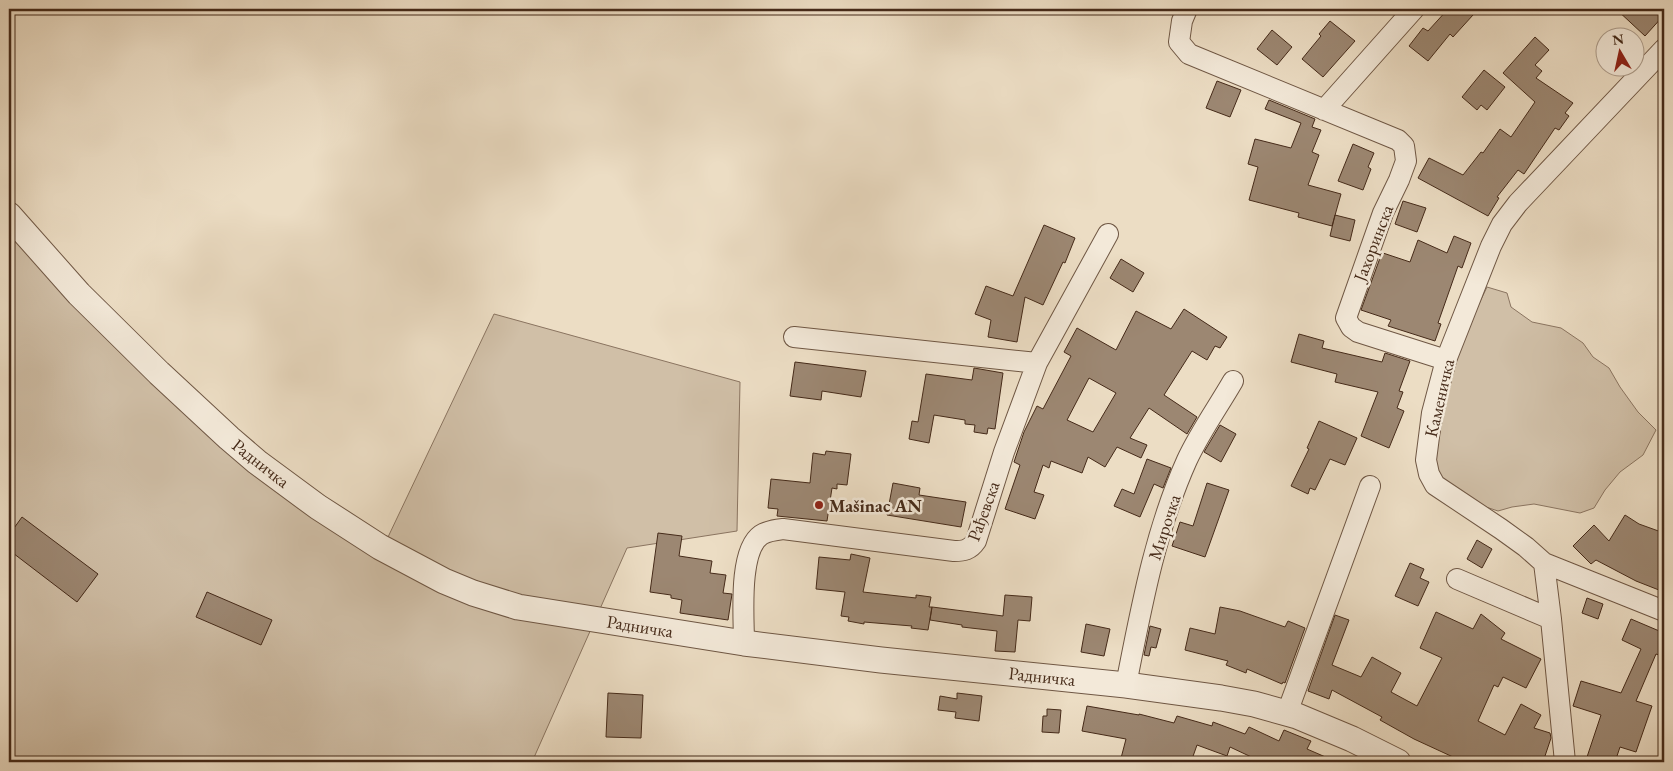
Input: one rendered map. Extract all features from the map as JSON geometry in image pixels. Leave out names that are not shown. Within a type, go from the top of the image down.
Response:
[{"type":"street","name":"Јахоринска","points":[[1187,9],[1182,21],[1179,42],[1189,54],[1398,140],[1404,146],[1406,161],[1383,214],[1346,318],[1348,324],[1358,332],[1446,360]]},
{"type":"street","points":[[1324,110],[1414,9]]},
{"type":"street","name":"Каменичка","points":[[1664,49],[1518,203],[1502,224],[1491,246],[1446,360],[1432,413],[1426,460],[1434,485],[1501,529],[1544,563],[1664,611]]},
{"type":"street","name":"Радничка","points":[[9,215],[79,294],[159,373],[229,438],[318,507],[380,547],[444,581],[492,600],[553,613],[744,643],[881,660],[1126,685],[1221,698],[1287,713],[1352,739],[1398,762]]},
{"type":"street","name":"Рађевска","points":[[744,643],[743,590],[747,558],[759,536],[768,532],[783,529],[954,552],[966,550],[972,546],[976,540],[1004,452],[1037,364],[1108,234]]},
{"type":"street","points":[[794,337],[1037,364]]},
{"type":"street","name":"Мирочка","points":[[1126,685],[1148,578],[1174,494],[1192,450],[1233,381]]},
{"type":"street","points":[[1287,713],[1370,486]]},
{"type":"street","points":[[1544,563],[1565,762]]},
{"type":"street","points":[[1457,579],[1551,619]]},
{"type":"shaded area","points":[[9,225],[379,556],[494,314],[740,382],[737,531],[627,548],[532,762],[9,762]]},
{"type":"shaded area","points":[[1487,287],[1507,293],[1511,307],[1532,322],[1561,328],[1583,343],[1593,357],[1609,368],[1638,412],[1656,430],[1643,455],[1620,472],[1605,490],[1594,508],[1580,513],[1534,504],[1498,511],[1480,505],[1444,480],[1436,471],[1434,460],[1458,348]]},
{"type":"building","points":[[1448,9],[1466,9],[1473,15],[1453,37],[1450,34],[1428,61],[1409,46],[1423,28],[1428,31]]},
{"type":"building","points":[[1616,9],[1664,9],[1664,15],[1646,35],[1646,28],[1636,28]]},
{"type":"building","points":[[1330,21],[1355,41],[1323,77],[1302,59],[1321,36],[1319,34]]},
{"type":"building","points":[[1272,30],[1292,47],[1277,65],[1257,49]]},
{"type":"building","points":[[1535,37],[1549,50],[1535,65],[1542,71],[1536,78],[1573,103],[1565,113],[1569,116],[1559,130],[1555,128],[1524,174],[1518,170],[1497,197],[1499,198],[1488,216],[1418,178],[1429,158],[1463,175],[1481,152],[1483,153],[1500,129],[1511,137],[1535,102],[1503,73]]},
{"type":"building","points":[[1484,70],[1505,87],[1487,110],[1481,105],[1477,110],[1462,97]]},
{"type":"building","points":[[1217,81],[1241,90],[1230,117],[1206,108]]},
{"type":"building","points":[[1269,100],[1315,119],[1312,127],[1321,130],[1312,152],[1319,155],[1308,185],[1341,194],[1332,226],[1298,217],[1299,213],[1249,200],[1258,167],[1248,164],[1255,139],[1291,148],[1301,123],[1265,109]]},
{"type":"building","points":[[1353,144],[1374,153],[1368,167],[1371,169],[1363,190],[1338,181]]},
{"type":"building","points":[[1403,201],[1426,208],[1417,232],[1395,224]]},
{"type":"building","points":[[1335,215],[1355,220],[1350,241],[1330,236]]},
{"type":"building","points":[[1044,225],[1075,238],[1065,263],[1063,262],[1043,305],[1025,297],[1017,342],[988,337],[991,320],[975,314],[986,286],[1013,296]]},
{"type":"building","points":[[1454,236],[1471,243],[1462,268],[1458,266],[1438,323],[1441,324],[1435,341],[1388,326],[1391,320],[1361,310],[1383,253],[1410,262],[1418,240],[1447,253]]},
{"type":"building","points":[[1121,259],[1144,273],[1133,292],[1110,278]]},
{"type":"building","points":[[1184,309],[1227,337],[1220,348],[1215,346],[1207,360],[1192,351],[1164,395],[1197,417],[1187,434],[1149,408],[1130,438],[1147,445],[1141,458],[1117,447],[1105,467],[1088,457],[1082,473],[1051,461],[1049,468],[1043,465],[1034,492],[1044,495],[1035,519],[1005,509],[1020,465],[1014,462],[1024,432],[1037,406],[1043,409],[1071,356],[1064,352],[1077,328],[1116,350],[1136,311],[1171,329]],"holes":[[[1089,378],[1116,393],[1093,432],[1067,420]]]},
{"type":"building","points":[[1299,334],[1324,341],[1322,348],[1382,362],[1385,353],[1410,361],[1399,391],[1403,392],[1397,408],[1404,411],[1389,448],[1361,436],[1378,392],[1335,382],[1337,374],[1291,362]]},
{"type":"building","points":[[795,362],[866,371],[861,397],[822,391],[821,400],[790,396]]},
{"type":"building","points":[[974,368],[1003,373],[995,429],[988,428],[987,434],[974,432],[975,425],[965,424],[965,420],[934,415],[929,443],[909,439],[912,421],[918,422],[926,374],[972,380]]},
{"type":"building","points":[[1319,421],[1357,438],[1345,465],[1330,459],[1315,490],[1310,488],[1308,494],[1291,486],[1309,449],[1307,448]]},
{"type":"building","points":[[1220,425],[1236,434],[1221,462],[1204,452]]},
{"type":"building","points":[[826,451],[851,454],[847,485],[837,484],[837,489],[832,488],[827,521],[777,516],[778,509],[768,508],[771,479],[810,483],[813,453],[825,455]]},
{"type":"building","points":[[1147,459],[1171,468],[1163,488],[1154,484],[1140,517],[1114,506],[1122,489],[1134,494]]},
{"type":"building","points":[[893,483],[920,488],[919,495],[966,502],[961,527],[887,515]]},
{"type":"building","points":[[1207,483],[1229,490],[1205,557],[1172,546],[1180,522],[1193,526]]},
{"type":"building","points":[[1625,515],[1639,524],[1664,533],[1664,592],[1636,581],[1596,560],[1591,564],[1573,546],[1594,525],[1609,541]]},
{"type":"building","points":[[22,517],[98,574],[77,602],[9,550],[9,535]]},
{"type":"building","points":[[658,533],[682,536],[679,556],[712,561],[710,573],[726,575],[723,593],[732,594],[728,620],[680,613],[682,600],[671,598],[671,595],[650,592]]},
{"type":"building","points":[[1477,540],[1492,549],[1482,568],[1467,559]]},
{"type":"building","points":[[851,554],[870,558],[863,592],[916,598],[916,595],[931,597],[929,607],[932,607],[928,630],[911,628],[912,626],[864,622],[864,624],[848,621],[849,617],[841,616],[845,592],[816,589],[819,557],[850,560]]},
{"type":"building","points":[[1410,563],[1424,569],[1420,578],[1429,582],[1418,606],[1395,596]]},
{"type":"building","points":[[207,592],[272,620],[261,645],[196,617]]},
{"type":"building","points":[[1005,595],[1032,597],[1030,621],[1018,620],[1015,652],[995,651],[997,631],[962,627],[962,625],[930,620],[932,607],[1003,616]]},
{"type":"building","points":[[1587,598],[1603,604],[1598,619],[1582,613]]},
{"type":"building","points":[[1220,607],[1240,611],[1285,627],[1288,621],[1305,628],[1285,683],[1283,682],[1282,684],[1247,669],[1246,673],[1226,665],[1228,661],[1185,650],[1190,628],[1215,634]]},
{"type":"building","points":[[1436,612],[1473,629],[1481,614],[1505,633],[1501,639],[1541,659],[1526,688],[1503,677],[1498,687],[1494,685],[1478,721],[1505,735],[1521,704],[1541,715],[1534,728],[1550,733],[1551,738],[1543,762],[1520,757],[1517,762],[1450,762],[1453,757],[1414,739],[1380,720],[1382,717],[1332,690],[1329,699],[1308,691],[1335,615],[1349,620],[1332,665],[1361,677],[1372,657],[1401,673],[1391,692],[1417,706],[1442,658],[1420,648]]},
{"type":"building","points":[[1631,619],[1664,633],[1664,657],[1656,654],[1636,701],[1652,706],[1636,752],[1620,747],[1615,762],[1604,762],[1587,757],[1601,715],[1573,706],[1581,681],[1621,693],[1641,649],[1622,640]]},
{"type":"building","points":[[1086,624],[1110,629],[1104,656],[1081,652]]},
{"type":"building","points":[[1150,626],[1161,629],[1156,648],[1151,647],[1149,656],[1144,655]]},
{"type":"building","points":[[608,693],[643,695],[641,738],[606,737]]},
{"type":"building","points":[[957,693],[982,696],[979,721],[955,718],[956,712],[938,710],[940,696],[957,699]]},
{"type":"building","points":[[1087,706],[1139,714],[1174,723],[1177,716],[1212,726],[1213,722],[1245,734],[1249,727],[1279,741],[1284,730],[1311,741],[1307,749],[1337,762],[1262,762],[1230,747],[1227,756],[1197,745],[1191,762],[1120,762],[1126,739],[1082,731]]},
{"type":"building","points":[[1047,709],[1061,710],[1059,733],[1042,732],[1043,716],[1047,716]]},
{"type":"place","name":"Mašinac AN","points":[[819,505]]}]
